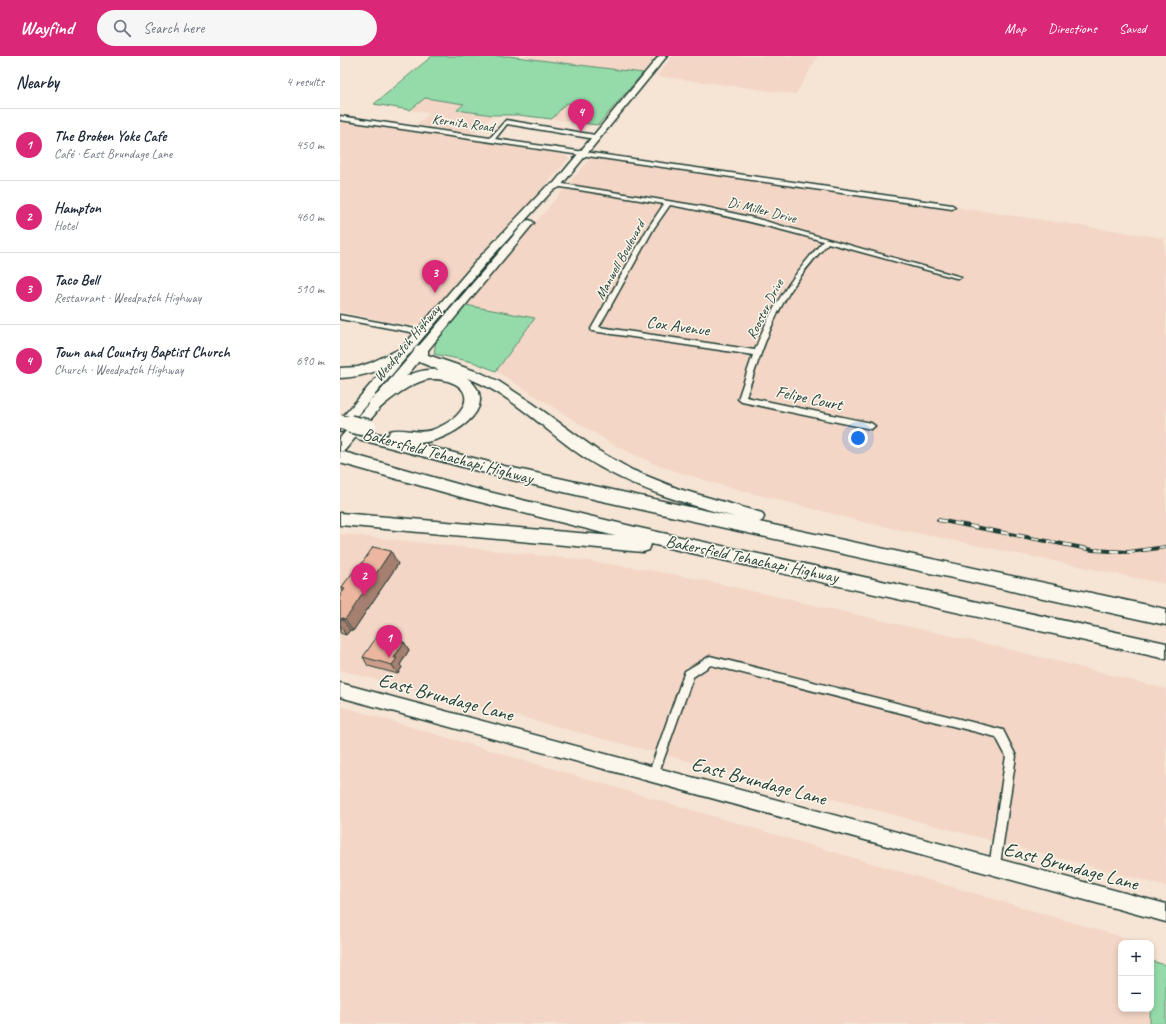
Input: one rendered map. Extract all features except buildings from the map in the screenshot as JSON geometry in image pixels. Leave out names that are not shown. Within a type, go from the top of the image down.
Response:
[{"type":"highway","points":[[422,349],[420,353],[422,358],[442,366]]},
{"type":"highway","points":[[391,368],[402,362],[408,356]]},
{"type":"highway","points":[[340,373],[355,373],[370,370],[408,356],[470,373],[494,385],[588,452],[626,474],[663,490],[798,530],[833,544]]},
{"type":"highway","points":[[340,422],[366,431],[411,438],[425,437],[440,433],[455,425],[467,414],[472,396],[467,386],[462,381],[449,376],[432,375],[406,381],[375,404]]},
{"type":"highway","name":"Bakersfield Tehachapi Highway","points":[[340,428],[366,431],[431,453],[590,492],[1166,617]]},
{"type":"highway","name":"Bakersfield Tehachapi Highway","points":[[341,455],[468,493],[549,514],[908,593],[1166,652]]},
{"type":"highway","points":[[340,519],[629,544],[705,555],[908,593]]},
{"type":"main road","name":"Weedpatch Highway","points":[[341,455],[408,356],[421,332],[508,232],[549,189],[557,185],[663,56]]},
{"type":"main road","name":"Weedpatch Highway","points":[[408,356],[422,349],[557,190],[557,185]]},
{"type":"main road","name":"Weedpatch Highway","points":[[340,428],[391,368]]},
{"type":"main road","name":"East Brundage Lane","points":[[340,690],[1166,913]]},
{"type":"street","name":"Kernita Road","points":[[340,118],[952,207]]},
{"type":"street","points":[[491,140],[506,122],[595,137]]},
{"type":"street","name":"Di Miller Drive","points":[[557,185],[668,202],[754,220],[958,277]]},
{"type":"street","name":"Manwell Boulevard","points":[[595,329],[651,228],[668,202]]},
{"type":"street","name":"Rooster Drive","points":[[742,399],[764,335],[780,302],[801,272],[827,240]]},
{"type":"street","points":[[340,317],[421,332]]},
{"type":"street","name":"Cox Avenue","points":[[595,329],[758,353]]},
{"type":"street","name":"Felipe Court","points":[[742,399],[871,426]]},
{"type":"street","points":[[653,775],[689,674],[710,660],[999,733],[1011,756],[995,867]]},
{"type":"shaded area","points":[[526,56],[657,56],[643,73],[524,58]]},
{"type":"shaded area","points":[[673,56],[818,56],[796,94],[657,76]]},
{"type":"shaded area","points":[[424,98],[464,104],[457,110],[493,115],[473,134],[416,125],[430,113],[410,110]]},
{"type":"shaded area","points":[[566,103],[573,104],[587,112],[581,123],[552,119]]},
{"type":"shaded area","points":[[340,121],[557,153],[569,158],[423,324],[408,325],[340,312]]},
{"type":"shaded area","points":[[594,154],[1164,238],[1166,301],[1166,584],[868,523],[717,484],[659,466],[612,444],[496,371],[534,319],[465,305]]},
{"type":"shaded area","points":[[340,534],[574,559],[643,569],[703,580],[1012,650],[1166,689],[1166,886],[340,670]]},
{"type":"shaded area","points":[[340,706],[1132,940],[1118,940],[1118,1012],[1150,1012],[1150,1024],[340,1024]]},
{"type":"green space","points":[[432,56],[508,56],[643,73],[598,125],[581,123],[587,112],[573,104],[566,103],[552,119],[518,115],[493,115],[457,110],[464,104],[425,98],[410,110],[374,104]]},
{"type":"green space","points":[[465,305],[535,318],[496,371],[473,362],[434,354],[436,340]]},
{"type":"green space","points":[[1154,962],[1166,965],[1166,1024],[1150,1024],[1150,1012],[1154,1012]]},
{"type":"railway","points":[[938,520],[1093,550],[1129,552],[1166,547]]},
{"type":"place","name":"Town and Country Baptist Church","points":[[581,132]]},
{"type":"place","name":"Taco Bell","points":[[435,293]]},
{"type":"place","name":"Hampton","points":[[364,596]]},
{"type":"place","name":"The Broken Yoke Cafe","points":[[389,658]]}]
